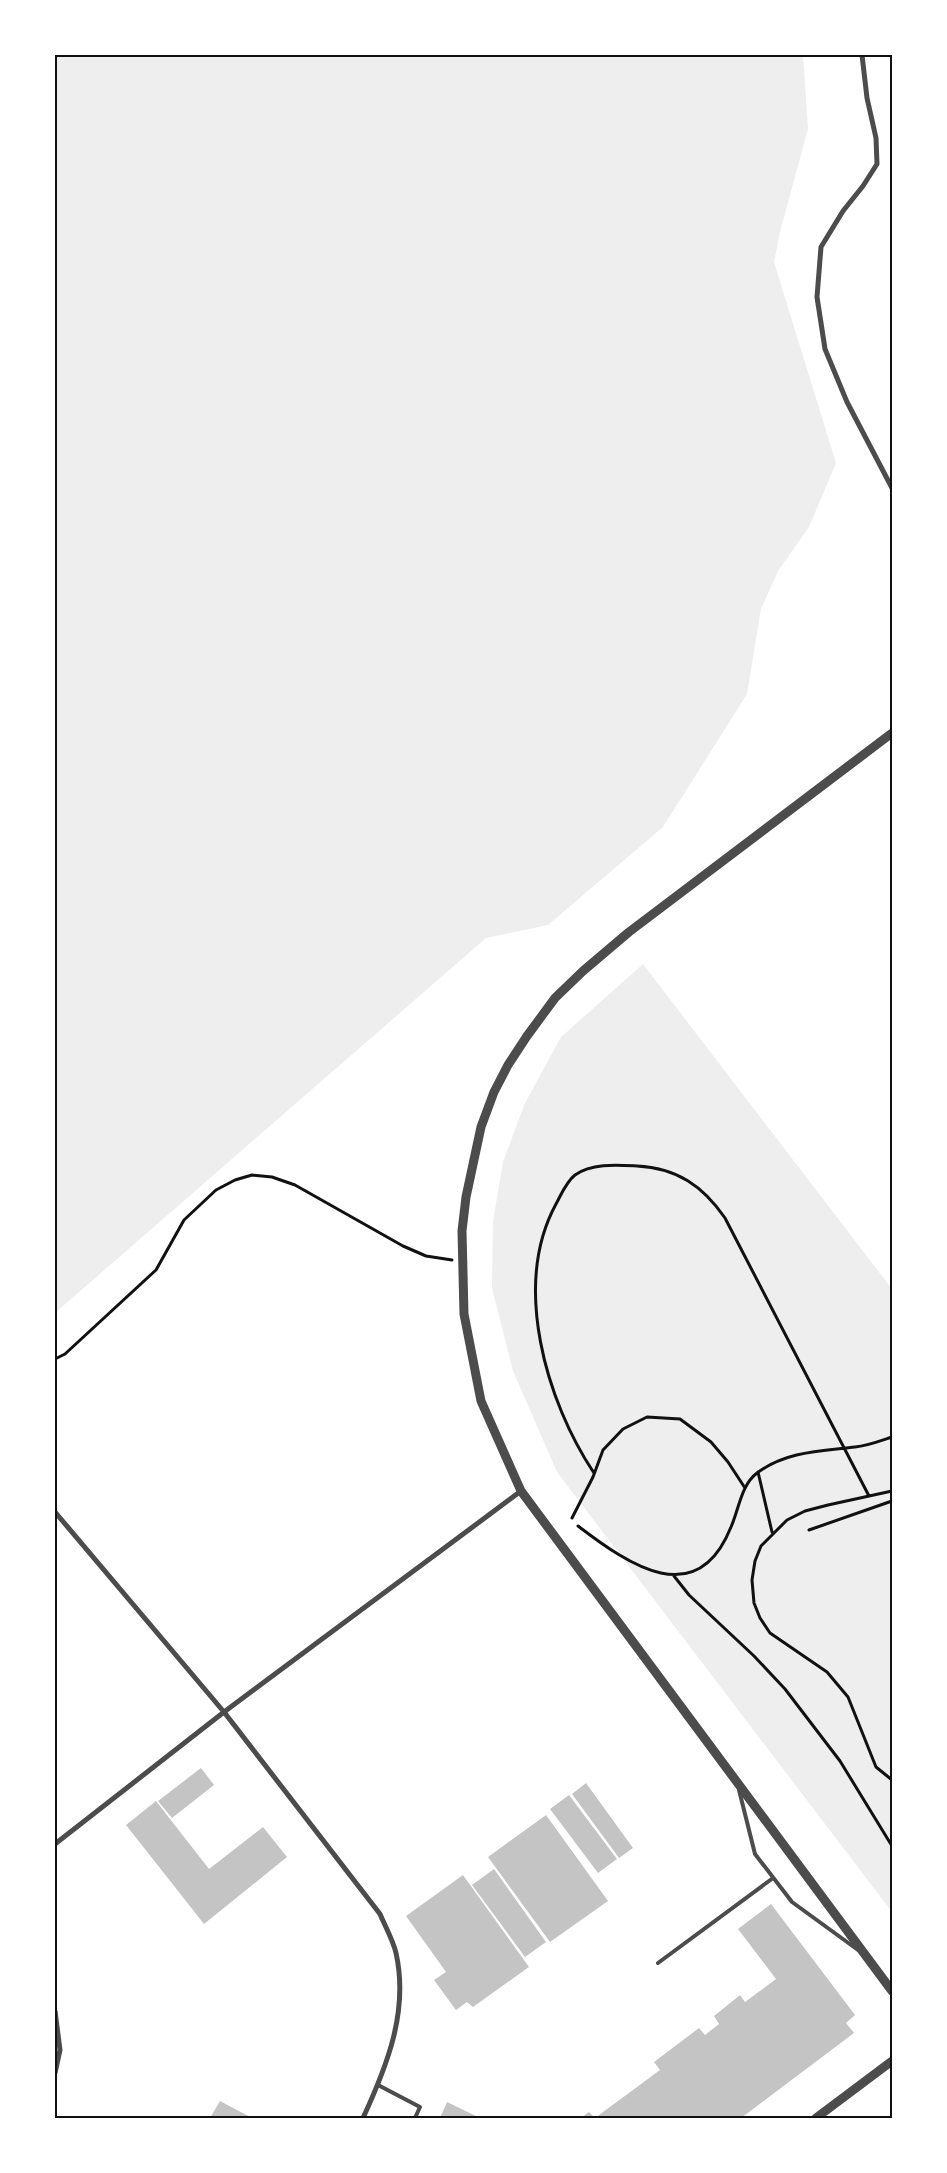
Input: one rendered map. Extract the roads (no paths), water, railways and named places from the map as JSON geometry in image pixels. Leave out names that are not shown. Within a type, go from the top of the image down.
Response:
[{"type":"street","points":[[862,55],[867,98],[876,138],[877,164],[863,186],[843,211],[821,247],[817,297],[825,349],[847,402],[892,488]]},
{"type":"street","points":[[892,734],[629,932],[583,970],[555,998],[508,1065],[494,1092],[481,1127],[466,1197],[462,1231],[464,1314],[481,1401],[521,1491],[892,1991]]},
{"type":"street","points":[[55,1844],[224,1712],[521,1491]]},
{"type":"street","points":[[55,1512],[224,1712],[380,1914],[395,1951],[400,1981],[397,2020],[390,2055],[363,2118]]},
{"type":"street","points":[[55,2012],[60,2050],[55,2073]]},
{"type":"street","points":[[816,2118],[892,2061]]},
{"type":"lane","points":[[737,1783],[755,1854],[792,1902],[865,1955]]},
{"type":"lane","points":[[658,1963],[773,1878]]},
{"type":"lane","points":[[378,2085],[420,2106],[415,2118]]}]
